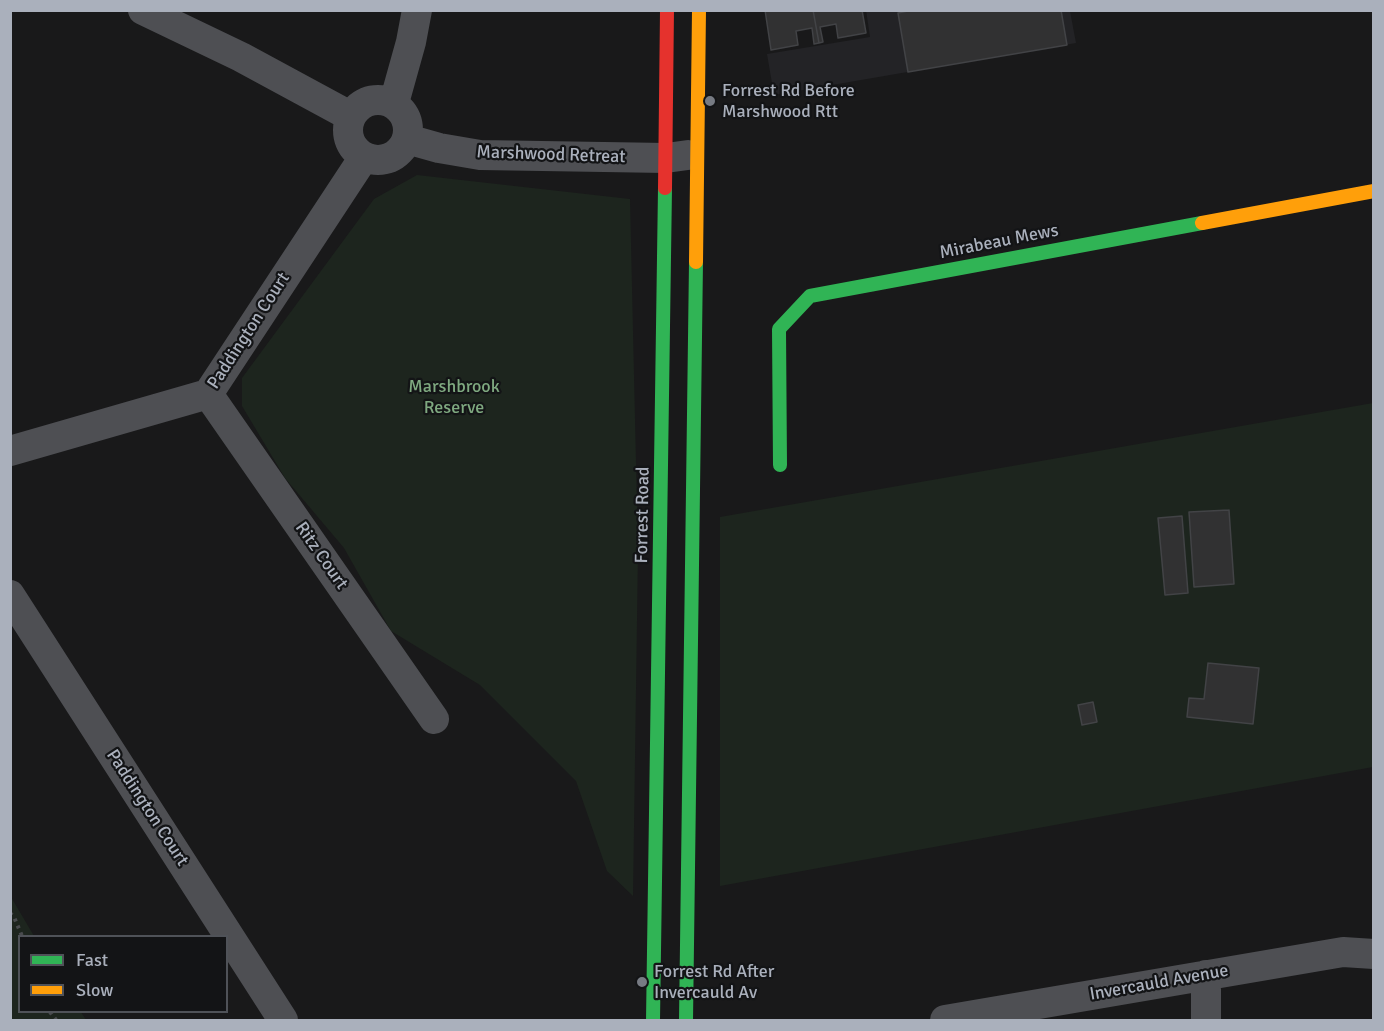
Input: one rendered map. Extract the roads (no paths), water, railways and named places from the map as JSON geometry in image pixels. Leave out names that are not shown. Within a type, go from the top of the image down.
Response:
[{"type":"main road","name":"Forrest Road","points":[[653,1020],[667,10]]},
{"type":"main road","points":[[686,1020],[699,10]]},
{"type":"main road","name":"Mirabeau Mews","points":[[780,465],[779,329],[810,296],[1374,191]]},
{"type":"street","points":[[143,10],[241,57],[350,116]]},
{"type":"street","points":[[394,103],[411,42],[417,10]]},
{"type":"street","points":[[374,99],[394,103],[407,119],[409,129],[402,149],[394,156],[384,160],[364,157],[350,143],[348,134],[350,116],[356,108],[374,99]]},
{"type":"street","name":"Marshwood Retreat","points":[[407,139],[439,148],[480,155],[666,158],[697,153]]},
{"type":"street","name":"Paddington Court","points":[[10,451],[208,394],[364,157]]},
{"type":"street","name":"Ritz Court","points":[[208,394],[434,718]]},
{"type":"street","name":"Paddington Court","points":[[10,595],[283,1020]]},
{"type":"street","name":"Invercauld Avenue","points":[[945,1020],[1343,952],[1374,954]]},
{"type":"street","points":[[1206,975],[1206,1020]]},
{"type":"place","name":"Forrest Rd Before Marshwood Rtt","points":[[710,101]]},
{"type":"place","name":"Forrest Rd After Invercauld Av","points":[[642,982]]},
{"type":"park label","name":"Marshbrook Reserve","points":[[454,397]]}]
